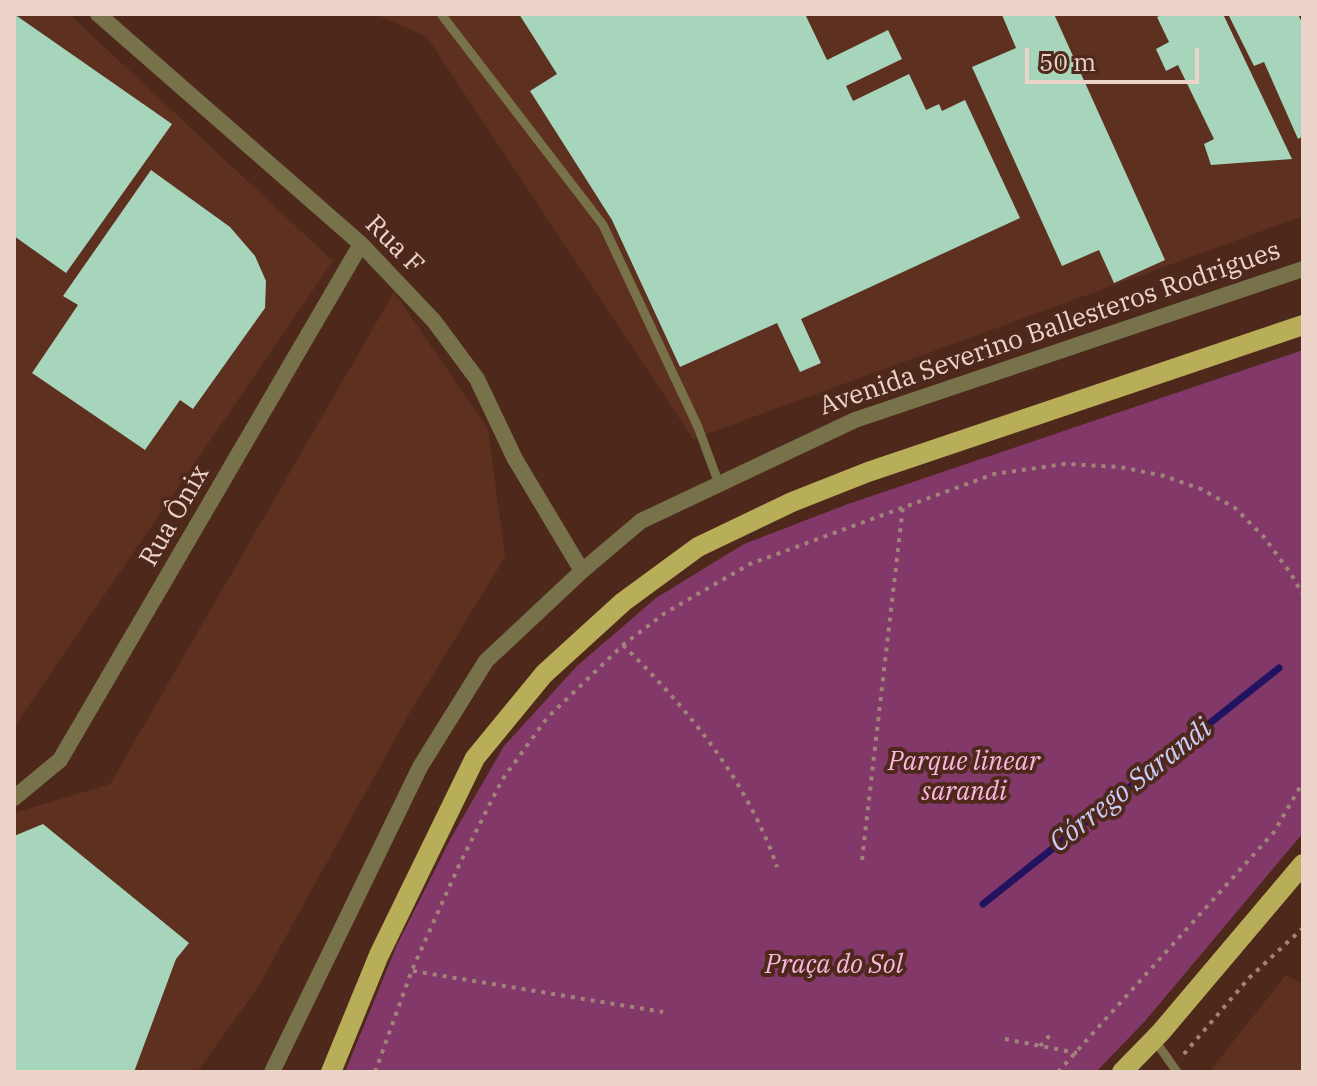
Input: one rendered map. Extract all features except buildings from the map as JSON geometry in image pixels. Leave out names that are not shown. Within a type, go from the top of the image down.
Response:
[{"type":"main road","points":[[331,1072],[379,955],[475,758],[544,674],[623,602],[698,547],[792,502],[868,472],[1303,325]]},
{"type":"main road","points":[[1122,1072],[1154,1039],[1303,864]]},
{"type":"street","name":"Rua F","points":[[98,14],[361,244],[434,321],[477,379],[515,459],[582,571]]},
{"type":"street","name":"Rua Ônix","points":[[14,798],[60,760],[361,244]]},
{"type":"street","name":"Avenida Severino Ballesteros Rodrigues","points":[[272,1072],[420,767],[486,661],[582,571],[641,521],[855,420],[1303,269]]},
{"type":"lane","points":[[441,14],[603,225],[698,427],[719,484]]},
{"type":"lane","points":[[1154,1039],[1175,1069]]},
{"type":"path","points":[[375,1072],[412,970],[460,863],[502,780],[547,718],[623,645],[665,613],[750,564],[994,474],[1065,464],[1120,467],[1164,476],[1201,489],[1235,508],[1264,537],[1303,595]]},
{"type":"path","points":[[862,860],[903,506]]},
{"type":"path","points":[[623,645],[688,713],[748,799],[777,867]]},
{"type":"path","points":[[1058,1072],[1274,832],[1303,782]]},
{"type":"path","points":[[1175,1069],[1249,978],[1303,928]]},
{"type":"path","points":[[412,970],[663,1012]]},
{"type":"path","points":[[1040,1046],[1052,1033]]},
{"type":"path","points":[[1005,1039],[1077,1053]]},
{"type":"shaded area","points":[[14,14],[69,14],[333,261],[14,727]]},
{"type":"shaded area","points":[[375,14],[1303,14],[1303,216],[693,439],[427,37]]},
{"type":"shaded area","points":[[394,292],[488,429],[505,557],[409,714],[258,987],[197,1072],[14,1072],[14,813],[110,784]]},
{"type":"shaded area","points":[[1286,975],[1303,985],[1303,1072],[1209,1072]]},
{"type":"green space","name":"Parque linear sarandi","points":[[1303,350],[1303,833],[1145,1021],[1096,1072],[345,1072],[397,945],[451,838],[504,746],[577,666],[656,598],[744,544],[848,504]]},
{"type":"waterway","name":"Córrego Sarandi","points":[[983,904],[1279,668]]},
{"type":"park label","name":"Praça do Sol","points":[[834,965]]}]
